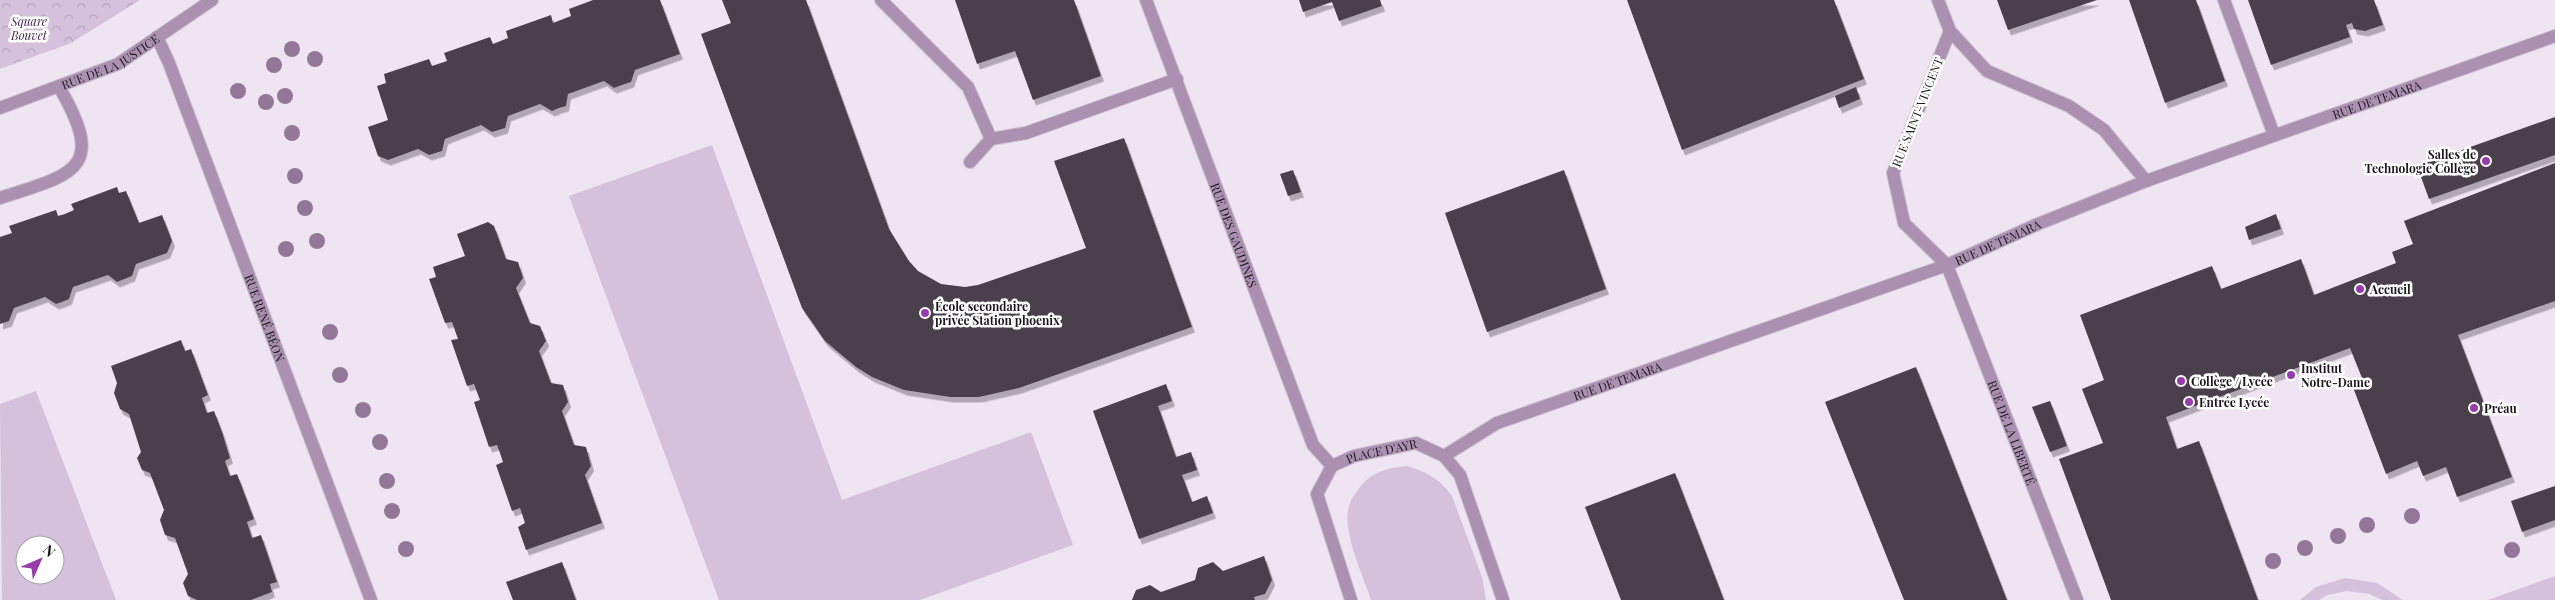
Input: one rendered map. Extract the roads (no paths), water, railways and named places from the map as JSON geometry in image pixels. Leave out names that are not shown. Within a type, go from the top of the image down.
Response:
[{"type":"street","name":"RUE DE LA JUSTICE","points":[[0,108],[118,64],[212,0]]},
{"type":"street","points":[[881,0],[968,88],[991,139]]},
{"type":"street","name":"RUE DES GAUDINES","points":[[1146,0],[1313,445],[1332,466]]},
{"type":"street","points":[[1938,0],[1950,31],[1987,71],[2069,106],[2104,130],[2146,181]]},
{"type":"street","points":[[2224,0],[2274,136]]},
{"type":"street","name":"RUE SAINT-VINCENT","points":[[1947,265],[1904,223],[1893,173],[1950,31]]},
{"type":"street","name":"RUE DE TEMARA","points":[[1444,456],[1497,423],[1947,265],[2038,224],[2146,181],[2555,36]]},
{"type":"street","name":"RUE RENÉ BÉON","points":[[157,38],[169,64],[371,600]]},
{"type":"street","points":[[970,162],[991,139],[1026,133],[1177,79]]},
{"type":"street","points":[[0,198],[38,186],[73,170],[80,159],[83,142],[70,105],[59,86]]},
{"type":"street","name":"RUE DE LA LIBERTÉ","points":[[1947,265],[2077,600]]},
{"type":"street","name":"PLACE D'AYR","points":[[1351,600],[1317,494],[1332,466],[1354,456],[1416,443],[1444,456],[1460,475],[1503,600]]},
{"type":"place","name":"Salles de Technologie Collège","points":[[2486,161]]},
{"type":"place","name":"Accueil","points":[[2360,289]]},
{"type":"place","name":"École secondaire privée Station phoenix","points":[[925,313]]},
{"type":"place","name":"Institut Notre-Dame","points":[[2291,375]]},
{"type":"place","name":"Collège / Lycée","points":[[2181,381]]},
{"type":"place","name":"Entrée Lycée","points":[[2189,402]]},
{"type":"place","name":"Préau","points":[[2474,408]]},
{"type":"park label","name":"Square Bouvet","points":[[29,28]]}]
